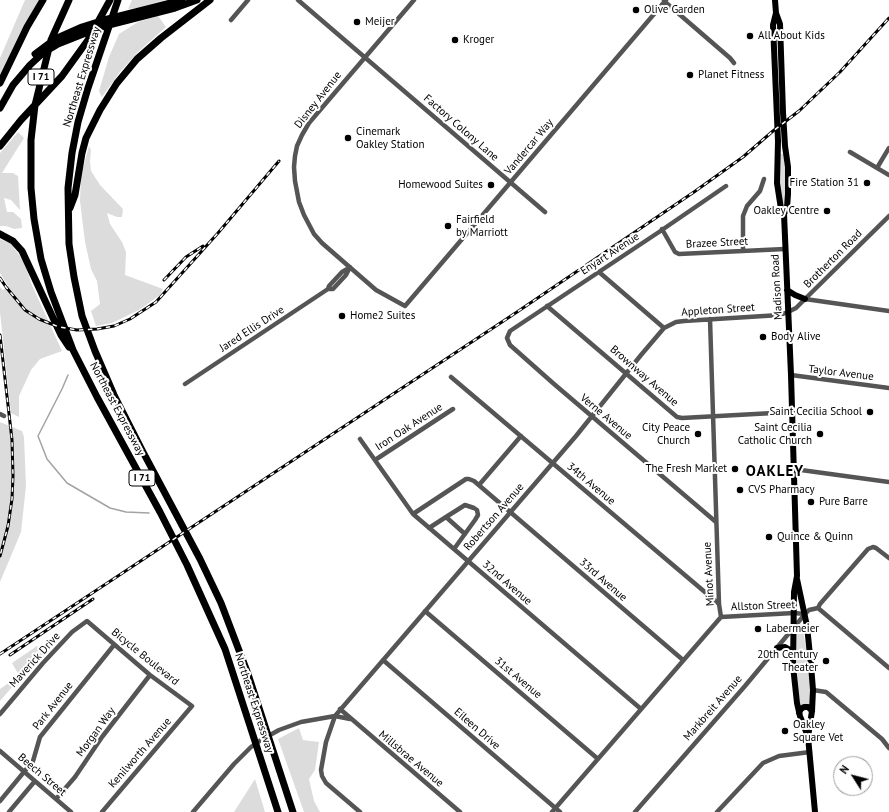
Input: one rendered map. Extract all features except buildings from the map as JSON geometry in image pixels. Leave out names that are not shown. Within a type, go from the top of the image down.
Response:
[{"type":"highway","points":[[0,83],[27,27],[43,0]]},
{"type":"highway","name":"Northeast Expressway","points":[[69,0],[51,40],[35,105],[31,140],[31,188],[34,219],[41,259],[60,316],[81,366],[160,512],[205,603],[225,649],[278,812]]},
{"type":"highway","points":[[0,146],[65,71],[88,40],[110,0]]},
{"type":"highway","name":"Northeast Expressway","points":[[118,0],[78,122],[71,160],[68,188],[69,244],[82,316],[114,395],[142,452],[200,559],[221,603],[248,674],[293,812]]},
{"type":"highway","points":[[0,98],[12,79],[28,60],[55,40],[75,33],[101,27],[182,0]]},
{"type":"highway","points":[[137,14],[175,8],[197,0]]},
{"type":"highway","points":[[68,212],[75,195],[86,138],[100,110],[117,83],[137,59],[161,38],[210,0]]},
{"type":"highway","points":[[0,108],[13,85],[30,65],[43,53],[75,33]]},
{"type":"highway","points":[[0,234],[13,240],[22,250],[61,336],[81,366]]},
{"type":"highway","points":[[286,791],[297,812]]},
{"type":"main road","name":"Madison Road","points":[[775,0],[776,13],[780,24],[785,146],[788,167],[787,208],[784,214],[791,375],[796,576],[792,651],[794,687],[800,714],[808,737],[815,810]]},
{"type":"main road","name":"Madison Road","points":[[776,13],[773,25],[778,141],[777,183],[781,209],[784,214]]},
{"type":"main road","points":[[787,290],[805,299]]},
{"type":"main road","name":"Madison Road","points":[[796,576],[805,614],[813,690],[812,713],[808,737]]},
{"type":"main road","points":[[794,592],[803,606]]},
{"type":"main road","points":[[777,648],[786,647],[792,651]]},
{"type":"main road","points":[[804,707],[808,707],[812,713],[806,718],[800,714],[801,709],[804,707]]},
{"type":"street","points":[[231,20],[248,0]]},
{"type":"street","name":"Factory Colony Lane","points":[[298,0],[545,212]]},
{"type":"street","name":"Disney Avenue","points":[[405,306],[376,290],[322,243],[310,227],[299,202],[295,181],[294,161],[299,140],[309,123],[414,0]]},
{"type":"street","points":[[664,1],[730,58],[734,64]]},
{"type":"street","name":"Vandercar Way","points":[[405,306],[664,1]]},
{"type":"street","points":[[877,168],[889,148]]},
{"type":"street","points":[[850,152],[889,175]]},
{"type":"street","points":[[742,251],[743,216],[747,206],[760,191],[764,179]]},
{"type":"street","name":"Enyart Avenue","points":[[507,338],[510,331],[726,186]]},
{"type":"street","name":"Brotherton Road","points":[[788,312],[796,308],[889,216]]},
{"type":"street","name":"Brazee Street","points":[[662,229],[675,252],[679,254],[785,249]]},
{"type":"street","name":"Jared Ellis Drive","points":[[186,384],[328,289],[333,288],[346,275],[350,267]]},
{"type":"street","points":[[599,272],[664,328]]},
{"type":"street","points":[[805,299],[889,310]]},
{"type":"street","name":"Brownway Avenue","points":[[547,306],[677,417],[682,418],[792,412]]},
{"type":"street","name":"Appleton Street","points":[[664,328],[676,322],[780,315],[788,312]]},
{"type":"street","name":"Minot Avenue","points":[[554,810],[721,617],[719,604],[710,319]]},
{"type":"street","name":"Robertson Avenue","points":[[360,812],[326,783],[322,776],[321,770],[323,753],[335,716],[593,417],[598,408],[664,328]]},
{"type":"street","name":"Verne Avenue","points":[[507,338],[510,345],[716,522]]},
{"type":"street","name":"Taylor Avenue","points":[[791,375],[889,388]]},
{"type":"street","name":"34th Avenue","points":[[451,377],[719,604]]},
{"type":"street","name":"Iron Oak Avenue","points":[[375,460],[453,409]]},
{"type":"street","points":[[413,514],[466,479],[474,481],[479,485],[521,436]]},
{"type":"street","name":"32nd Avenue","points":[[360,439],[413,514],[641,709]]},
{"type":"street","points":[[794,470],[889,482]]},
{"type":"street","name":"33rd Avenue","points":[[479,485],[683,660]]},
{"type":"street","points":[[429,528],[462,505],[468,505],[474,508],[478,514],[454,550]]},
{"type":"street","points":[[446,516],[465,534]]},
{"type":"street","name":"Markbreit Avenue","points":[[635,812],[805,614],[809,610],[818,608],[868,549],[873,547],[876,548],[889,558]]},
{"type":"street","points":[[818,608],[889,668]]},
{"type":"street","name":"31st Avenue","points":[[425,611],[598,759]]},
{"type":"street","name":"Allston Street","points":[[721,617],[794,613],[805,614]]},
{"type":"street","name":"Bicycle Boulevard","points":[[87,621],[150,675],[192,706]]},
{"type":"street","name":"Maverick Drive","points":[[0,714],[72,632],[87,621]]},
{"type":"street","name":"Park Avenue","points":[[0,801],[25,772],[35,757],[40,737],[114,645]]},
{"type":"street","name":"Eileen Drive","points":[[382,660],[554,810],[560,812]]},
{"type":"street","name":"Morgan Way","points":[[56,799],[75,777],[102,737],[150,675]]},
{"type":"street","points":[[813,690],[826,692],[882,739],[889,748]]},
{"type":"street","name":"Kenilworth Avenue","points":[[102,812],[192,706]]},
{"type":"street","name":"Millsbrae Avenue","points":[[340,709],[460,812]]},
{"type":"street","points":[[193,812],[242,755],[261,740],[284,728],[312,719],[335,716]]},
{"type":"street","name":"Millsbrae Avenue","points":[[335,716],[351,719]]},
{"type":"street","name":"Beech Street","points":[[0,752],[71,812]]},
{"type":"street","points":[[718,812],[763,763],[782,755],[810,752]]},
{"type":"street","points":[[9,812],[35,781]]},
{"type":"street","points":[[815,810],[820,812]]},
{"type":"shaded area","points":[[25,0],[39,0],[19,35],[0,75],[0,58]]},
{"type":"shaded area","points":[[132,0],[165,0],[128,9]]},
{"type":"shaded area","points":[[158,16],[166,27],[138,52],[120,72],[102,97],[99,91],[109,57],[119,34],[138,22]]},
{"type":"shaded area","points":[[18,132],[24,138],[2,173],[13,173],[18,176],[20,210],[11,200],[4,198],[7,212],[13,212],[21,219],[22,228],[14,229],[6,226],[0,226],[0,153]]},
{"type":"shaded area","points":[[89,146],[91,150],[91,171],[100,185],[123,209],[122,217],[117,217],[107,213],[110,224],[122,242],[126,252],[125,275],[163,289],[160,295],[139,310],[112,323],[96,326],[91,311],[100,304],[97,281],[91,269],[85,242],[80,201],[81,175]]},
{"type":"shaded area","points":[[780,154],[783,154],[785,166],[785,207],[783,207],[780,193]]},
{"type":"shaded area","points":[[0,239],[11,244],[25,263],[31,283],[62,351],[40,359],[31,370],[19,396],[19,417],[11,413],[0,312],[0,287],[3,290],[8,286],[0,273]]},
{"type":"shaded area","points":[[0,422],[22,431],[24,437],[26,486],[21,532],[0,582]]},
{"type":"shaded area","points":[[798,628],[803,629],[808,652],[810,693],[810,705],[801,706],[795,666],[796,630]]},
{"type":"shaded area","points":[[37,646],[44,654],[20,677],[12,663]]},
{"type":"shaded area","points":[[10,682],[13,686],[0,701],[0,689]]},
{"type":"shaded area","points":[[299,728],[303,740],[319,742],[315,770],[309,779],[314,801],[320,812],[304,812],[278,739]]},
{"type":"shaded area","points":[[255,779],[265,812],[234,812]]},
{"type":"waterway","points":[[68,375],[38,436],[47,459],[67,483],[110,508],[126,512],[149,513]]},
{"type":"railway","points":[[0,654],[517,312],[743,157],[799,111],[840,72],[889,18]]},
{"type":"railway","points":[[0,278],[25,310],[39,319],[59,327],[77,330],[114,326],[130,319],[156,302],[218,233],[279,161]]},
{"type":"railway","points":[[164,280],[186,257],[203,246]]},
{"type":"railway","points":[[0,335],[12,440],[13,476],[12,499],[8,526],[0,556]]},
{"type":"railway","points":[[10,655],[93,599]]},
{"type":"place","name":"Olive Garden","points":[[636,10]]},
{"type":"place","name":"Meijer","points":[[357,22]]},
{"type":"place","name":"All About Kids","points":[[750,36]]},
{"type":"place","name":"Kroger","points":[[455,40]]},
{"type":"place","name":"Planet Fitness","points":[[690,75]]},
{"type":"place","name":"Cinemark Oakley Station","points":[[348,138]]},
{"type":"place","name":"Fire Station 31","points":[[867,183]]},
{"type":"place","name":"Homewood Suites","points":[[491,185]]},
{"type":"place","name":"Oakley Centre","points":[[827,211]]},
{"type":"place","name":"Fairfield by Marriott","points":[[448,226]]},
{"type":"place","name":"Home2 Suites","points":[[342,316]]},
{"type":"place","name":"Body Alive","points":[[763,337]]},
{"type":"place","name":"Saint Cecilia School","points":[[870,412]]},
{"type":"place","name":"City Peace Church","points":[[698,434]]},
{"type":"place","name":"Saint Cecilia Catholic Church","points":[[820,434]]},
{"type":"place","name":"The Fresh Market","points":[[735,469]]},
{"type":"place","name":"CVS Pharmacy","points":[[740,490]]},
{"type":"place","name":"Pure Barre","points":[[811,502]]},
{"type":"place","name":"Quince & Quinn","points":[[769,537]]},
{"type":"place","name":"Labermeier","points":[[758,629]]},
{"type":"place","name":"20th Century Theater","points":[[826,661]]},
{"type":"place","name":"Oakley Square Vet","points":[[785,731]]},
{"type":"district","name":"OAKLEY","points":[[775,472]]}]
